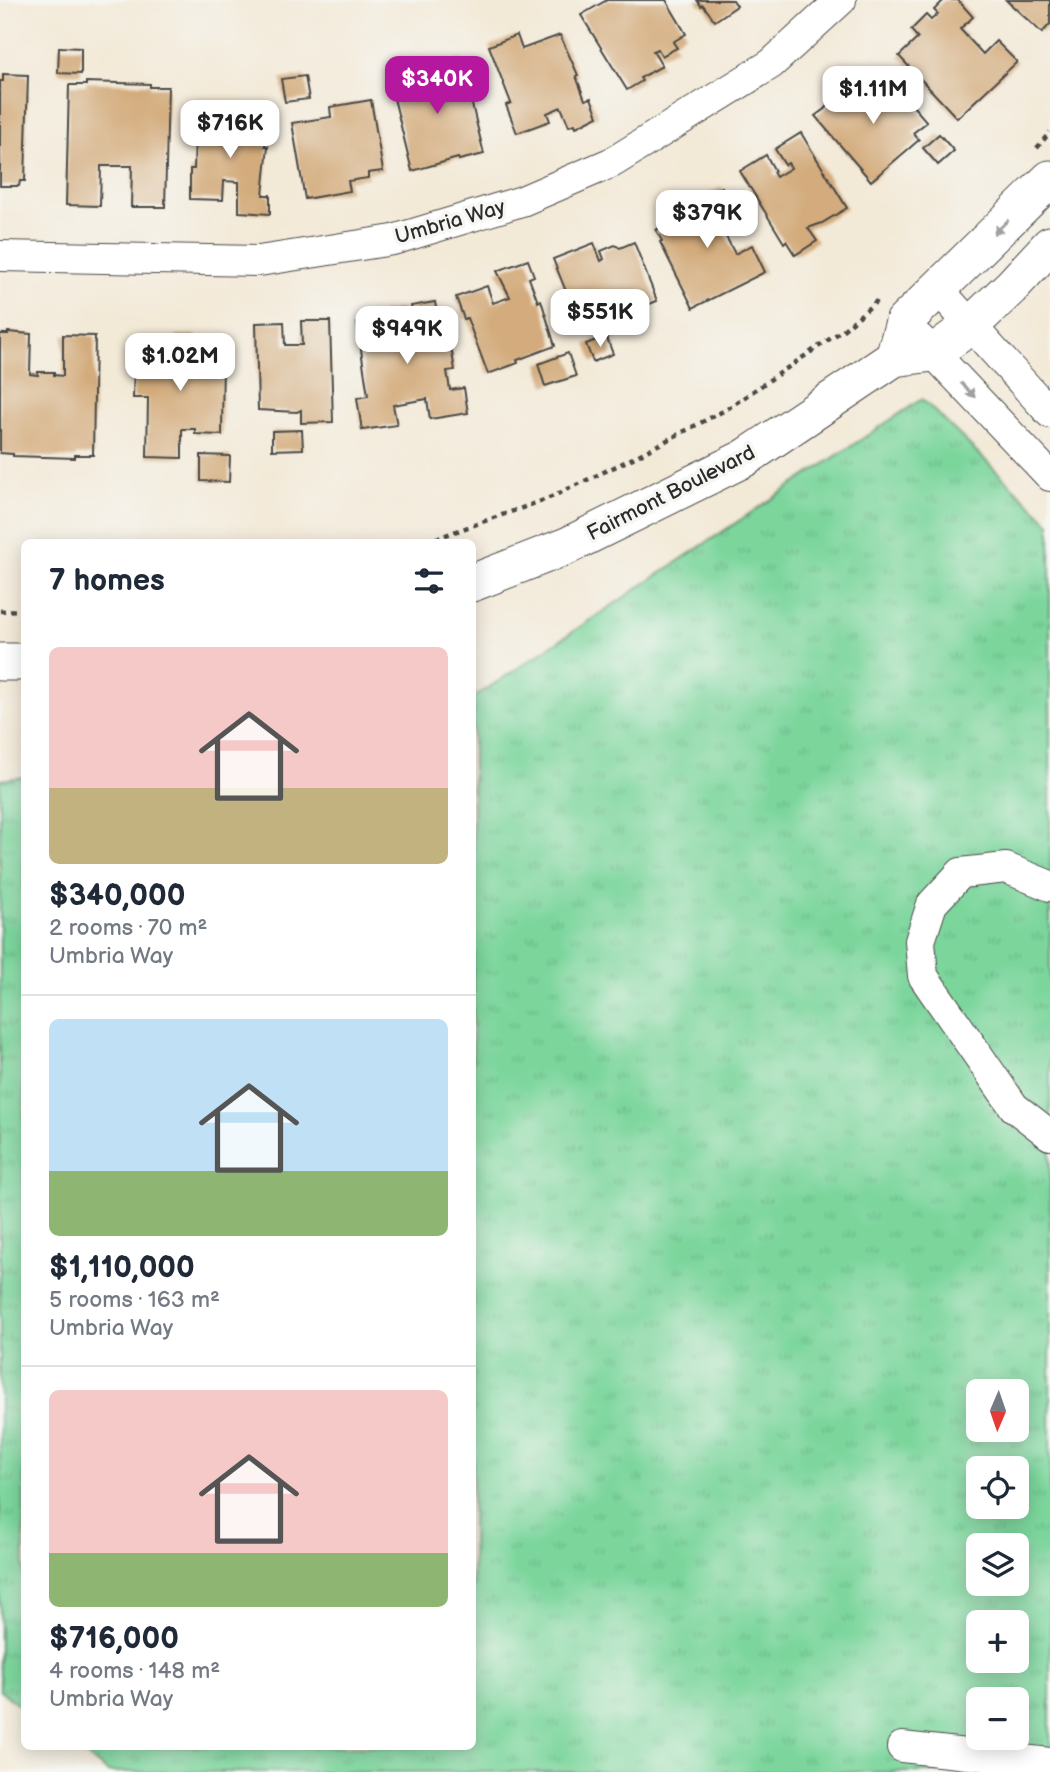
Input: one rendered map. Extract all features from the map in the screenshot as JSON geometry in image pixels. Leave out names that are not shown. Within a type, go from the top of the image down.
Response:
[{"type":"main road","points":[[894,358],[895,308],[938,289],[1042,166]]},
{"type":"main road","name":"Fairmont Boulevard","points":[[476,581],[567,546],[745,458],[894,358],[933,353],[970,326],[1011,287],[1050,244]]},
{"type":"main road","points":[[0,662],[21,662]]},
{"type":"street","name":"Umbria Way","points":[[0,256],[259,261],[393,240],[522,201],[613,162],[771,64],[841,0]]},
{"type":"street","points":[[938,289],[1050,413]]},
{"type":"street","points":[[895,308],[933,353],[1050,476]]},
{"type":"street","points":[[1050,886],[1006,868],[961,873],[932,904],[920,941],[923,976],[1014,1107],[1050,1135]]},
{"type":"street","points":[[902,1747],[1050,1763]]},
{"type":"path","points":[[1042,166],[1050,132]]},
{"type":"path","points":[[434,539],[547,499],[629,460],[727,410],[844,330],[895,308]]},
{"type":"path","points":[[0,611],[21,610]]},
{"type":"green space","points":[[922,399],[1050,523],[1050,1772],[108,1772],[78,1750],[476,1750],[476,696]]},
{"type":"green space","points":[[21,777],[21,1707],[0,1691],[0,780]]},
{"type":"building","points":[[607,0],[666,0],[686,34],[673,42],[677,48],[662,56],[658,49],[653,51],[662,66],[640,78],[642,81],[627,90],[581,15]]},
{"type":"building","points":[[697,0],[733,0],[737,6],[715,21]]},
{"type":"building","points":[[944,0],[958,0],[973,17],[960,29],[983,54],[996,41],[1017,62],[957,118],[899,56],[918,38],[911,30],[926,15],[931,20],[938,14],[934,10]]},
{"type":"building","points":[[1006,0],[1050,0],[1050,24],[1042,33]]},
{"type":"building","points":[[517,35],[522,49],[560,35],[578,75],[576,76],[585,100],[591,98],[598,116],[576,127],[575,124],[569,126],[561,107],[547,113],[550,121],[517,133],[506,105],[511,103],[489,46]]},
{"type":"building","points":[[59,47],[81,48],[81,74],[58,73]]},
{"type":"building","points":[[461,59],[484,154],[412,171],[392,90],[395,90],[391,75],[418,69],[421,82],[434,79],[431,66]]},
{"type":"building","points":[[3,74],[28,75],[25,181],[20,181],[19,186],[0,186],[0,81],[3,81]]},
{"type":"building","points":[[305,76],[309,99],[285,102],[281,79]]},
{"type":"building","points":[[887,76],[927,122],[913,133],[919,140],[871,181],[815,116],[850,90],[860,103],[863,99],[858,93],[871,82],[875,86]]},
{"type":"building","points":[[86,82],[168,87],[165,207],[131,207],[132,166],[101,166],[100,206],[66,205],[69,85],[86,85]]},
{"type":"building","points":[[371,100],[383,171],[368,173],[368,178],[348,181],[350,191],[305,199],[292,123],[331,117],[330,107]]},
{"type":"building","points":[[196,108],[225,109],[225,122],[266,124],[265,146],[268,146],[263,195],[270,195],[270,214],[239,212],[239,182],[224,181],[223,200],[190,199]]},
{"type":"building","points":[[801,133],[847,208],[808,228],[817,241],[795,255],[786,241],[784,243],[740,171],[766,155],[776,177],[791,168],[788,163],[785,165],[775,149]]},
{"type":"building","points":[[939,134],[954,151],[938,165],[923,148]]},
{"type":"building","points":[[722,187],[736,214],[719,223],[735,254],[752,245],[765,272],[693,308],[656,230],[679,218],[675,211]]},
{"type":"building","points":[[634,242],[657,301],[640,308],[644,317],[621,326],[618,317],[582,331],[553,259],[594,243],[601,261],[604,259],[601,251],[615,245],[620,248]]},
{"type":"building","points":[[528,260],[534,276],[529,278],[538,302],[541,300],[555,346],[488,374],[456,297],[487,286],[493,303],[510,297],[497,271]]},
{"type":"building","points":[[435,302],[440,331],[448,330],[455,370],[447,371],[450,390],[464,388],[468,413],[430,419],[427,399],[393,405],[397,425],[362,430],[357,398],[368,396],[357,323],[383,320],[382,311],[403,308],[404,312],[412,311],[411,306]]},
{"type":"building","points":[[301,321],[330,321],[333,422],[301,423],[301,410],[258,410],[256,323],[284,322],[285,345],[302,345]]},
{"type":"building","points":[[0,334],[31,334],[30,374],[38,375],[38,372],[54,372],[54,375],[63,376],[63,335],[95,336],[93,455],[75,455],[75,458],[13,456],[0,453]]},
{"type":"building","points":[[176,335],[196,335],[196,342],[209,342],[209,352],[223,352],[222,435],[195,434],[195,429],[182,429],[182,458],[147,457],[148,398],[133,398],[134,366],[149,366],[149,341],[176,341]]},
{"type":"building","points":[[606,336],[613,354],[593,362],[586,344]]},
{"type":"building","points":[[568,353],[576,376],[545,386],[538,364]]},
{"type":"building","points":[[302,430],[303,449],[272,450],[272,431]]},
{"type":"building","points":[[201,455],[230,456],[229,482],[201,481]]}]
